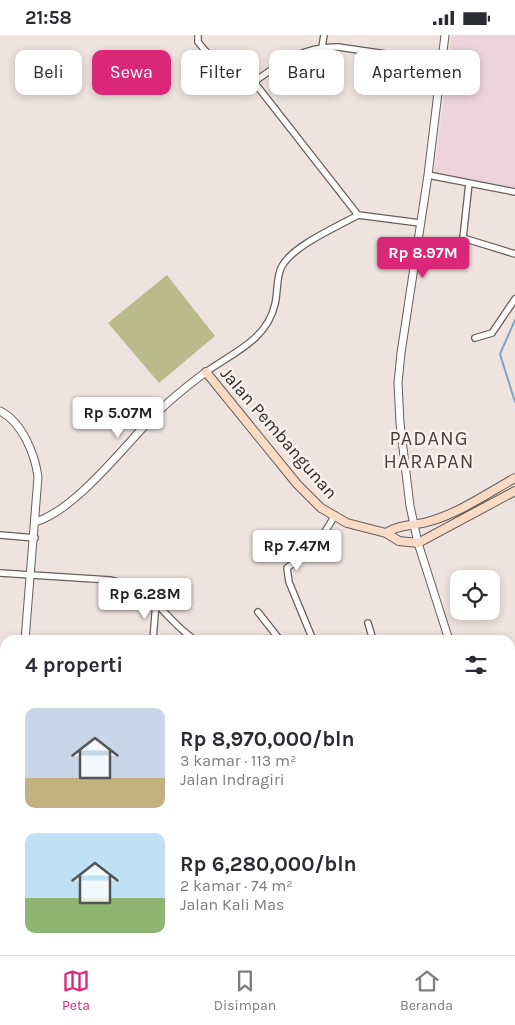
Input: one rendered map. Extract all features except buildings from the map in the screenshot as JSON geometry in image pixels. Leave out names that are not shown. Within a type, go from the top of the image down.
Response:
[{"type":"main road","name":"Jalan Pembangunan","points":[[206,371],[298,484],[320,508],[334,517],[366,529],[386,533],[399,541],[418,543]]},
{"type":"main road","points":[[386,533],[397,526],[414,525],[445,515],[515,478]]},
{"type":"main road","points":[[418,543],[515,491]]},
{"type":"street","points":[[198,35],[198,42],[204,50]]},
{"type":"street","points":[[322,47],[324,35]]},
{"type":"street","points":[[443,50],[445,35]]},
{"type":"street","points":[[259,79],[299,53],[322,47],[357,50]]},
{"type":"street","points":[[259,88],[358,215]]},
{"type":"street","points":[[437,95],[428,175],[398,369],[402,449],[414,525],[447,635]]},
{"type":"street","points":[[428,175],[515,192]]},
{"type":"street","points":[[469,183],[463,238],[515,254]]},
{"type":"street","points":[[35,522],[49,517],[74,497],[108,466],[164,407],[206,371],[256,339],[266,329],[276,303],[280,270],[288,259],[307,244],[358,215],[420,223]]},
{"type":"street","points":[[475,338],[492,333],[515,299]]},
{"type":"street","points":[[0,411],[20,431],[32,453],[38,477],[35,537],[25,635]]},
{"type":"street","points":[[311,635],[289,582],[287,567],[317,545],[334,517]]},
{"type":"street","points":[[0,535],[35,537]]},
{"type":"street","points":[[0,573],[117,581],[141,589],[189,635]]},
{"type":"street","points":[[153,635],[156,602]]},
{"type":"street","points":[[258,612],[276,635]]},
{"type":"street","points":[[368,623],[372,635]]},
{"type":"shaded area","points":[[452,35],[515,35],[515,190],[434,175],[444,95],[480,95],[480,50],[450,50]]},
{"type":"green space","points":[[167,275],[215,336],[159,383],[108,323]]},
{"type":"waterway","points":[[515,320],[500,354],[515,402]]},
{"type":"district","name":"PADANG HARAPAN","points":[[429,450]]}]
